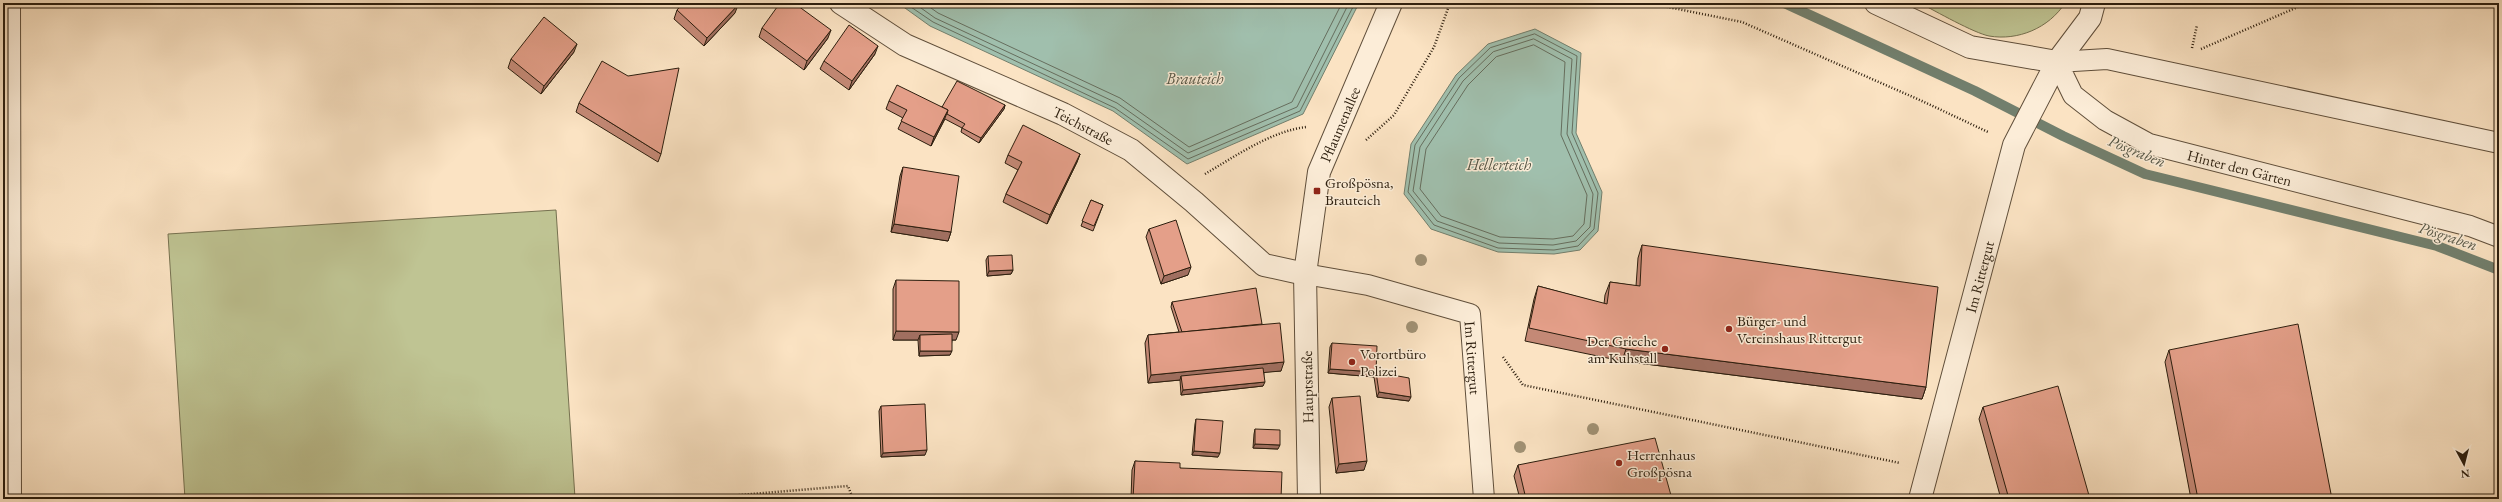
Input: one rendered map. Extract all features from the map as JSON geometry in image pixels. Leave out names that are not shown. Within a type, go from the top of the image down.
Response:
[{"type":"street","points":[[9,3],[10,499]]},
{"type":"street","name":"Teichstraße","points":[[841,3],[905,44],[1063,114],[1131,150],[1264,265],[1305,274]]},
{"type":"street","name":"Pflaumenallee","points":[[1305,274],[1319,172],[1391,3]]},
{"type":"street","points":[[1876,3],[1970,47],[2057,62]]},
{"type":"street","name":"Im Rittergut","points":[[1920,499],[2016,139],[2057,62],[2090,18],[2094,3]]},
{"type":"street","name":"Hauptstraße","points":[[1305,274],[1309,499]]},
{"type":"lane","points":[[2057,62],[2107,59],[2499,143]]},
{"type":"lane","name":"Hinter den Gärten","points":[[2057,62],[2073,96],[2105,120],[2149,144],[2470,226],[2499,237]]},
{"type":"lane","name":"Im Rittergut","points":[[1305,274],[1368,285],[1470,314],[1484,499]]},
{"type":"path","points":[[1360,145],[1394,115],[1434,47],[1450,3]]},
{"type":"path","points":[[1637,3],[1653,4],[1742,22],[1922,101],[2016,139]]},
{"type":"path","points":[[2191,53],[2308,3]]},
{"type":"path","points":[[1179,190],[1243,151],[1293,128],[1339,125]]},
{"type":"path","points":[[1501,355],[1524,385],[1927,469]]},
{"type":"path","points":[[691,499],[848,486],[853,499]]},
{"type":"green space","points":[[1920,3],[2065,3],[2058,12],[2042,26],[2022,34],[2000,37],[1989,36],[1974,31]]},
{"type":"green space","points":[[556,210],[575,498],[185,499],[168,234]]},
{"type":"water","name":"Brauteich","points":[[898,3],[1359,3],[1303,114],[1187,164],[1113,111],[930,26]]},
{"type":"water","name":"Hellerteich","points":[[1535,29],[1581,53],[1576,133],[1602,192],[1598,231],[1580,250],[1554,254],[1498,252],[1431,229],[1404,194],[1411,144],[1456,75],[1488,44]]},
{"type":"building","points":[[683,3],[736,3],[738,5],[707,38],[677,10]]},
{"type":"building","points":[[780,3],[794,3],[831,30],[807,61],[762,28]]},
{"type":"building","points":[[544,17],[577,44],[544,86],[511,59]]},
{"type":"building","points":[[849,25],[878,46],[852,81],[824,61]]},
{"type":"building","points":[[602,61],[628,76],[679,68],[661,154],[579,103]]},
{"type":"building","points":[[957,81],[1005,105],[981,138],[962,128],[965,124],[947,114],[948,110],[942,107]]},
{"type":"building","points":[[897,85],[948,110],[934,137],[901,121],[907,110],[889,101]]},
{"type":"building","points":[[1023,125],[1080,154],[1050,215],[1006,194],[1022,162],[1008,155]]},
{"type":"building","points":[[903,167],[959,176],[951,232],[894,224]]},
{"type":"building","points":[[1091,200],[1103,205],[1094,226],[1082,221]]},
{"type":"building","points":[[1176,220],[1191,267],[1164,276],[1149,229]]},
{"type":"building","name":"Bürger- und Vereinshaus Rittergut","points":[[1642,245],[1938,287],[1926,387],[1626,349],[1529,328],[1538,286],[1607,304],[1610,282],[1640,286]]},
{"type":"building","points":[[1012,255],[1013,270],[989,271],[988,256]]},
{"type":"building","points":[[896,280],[959,281],[959,332],[896,331]]},
{"type":"building","points":[[1256,288],[1262,324],[1182,332],[1172,302]]},
{"type":"building","points":[[1280,323],[1284,362],[1151,375],[1148,335]]},
{"type":"building","points":[[2298,324],[2332,499],[2198,499],[2169,350]]},
{"type":"building","points":[[952,334],[952,351],[920,351],[920,335]]},
{"type":"building","name":"Vorortbüro Polizei","points":[[1332,343],[1377,346],[1376,372],[1330,369]]},
{"type":"building","points":[[1263,368],[1265,382],[1183,390],[1181,376]]},
{"type":"building","points":[[1376,372],[1409,378],[1411,397],[1379,392]]},
{"type":"building","points":[[2058,386],[2090,499],[2009,499],[1983,407]]},
{"type":"building","points":[[1360,396],[1367,461],[1339,464],[1332,398]]},
{"type":"building","points":[[925,404],[927,450],[883,453],[881,406]]},
{"type":"building","points":[[1196,419],[1223,421],[1220,453],[1194,451]]},
{"type":"building","points":[[1255,429],[1280,430],[1280,445],[1255,444]]},
{"type":"building","name":"Herrenhaus Großpösna","points":[[1655,438],[1672,499],[1526,499],[1518,465]]},
{"type":"building","points":[[1135,461],[1180,463],[1180,468],[1282,472],[1281,499],[1133,499]]},
{"type":"waterway","name":"Pösgraben","points":[[1784,3],[1975,91],[2063,136],[2145,174],[2437,246],[2499,270]]},
{"type":"place","name":"Großpösna, Brauteich","points":[[1317,191]]},
{"type":"place","name":"Bürger- und Vereinshaus Rittergut","points":[[1729,329]]},
{"type":"place","name":"Der Grieche am Kuhstall","points":[[1665,349]]},
{"type":"place","name":"Vorortbüro Polizei","points":[[1352,362]]},
{"type":"place","name":"Herrenhaus Großpösna","points":[[1619,463]]}]
